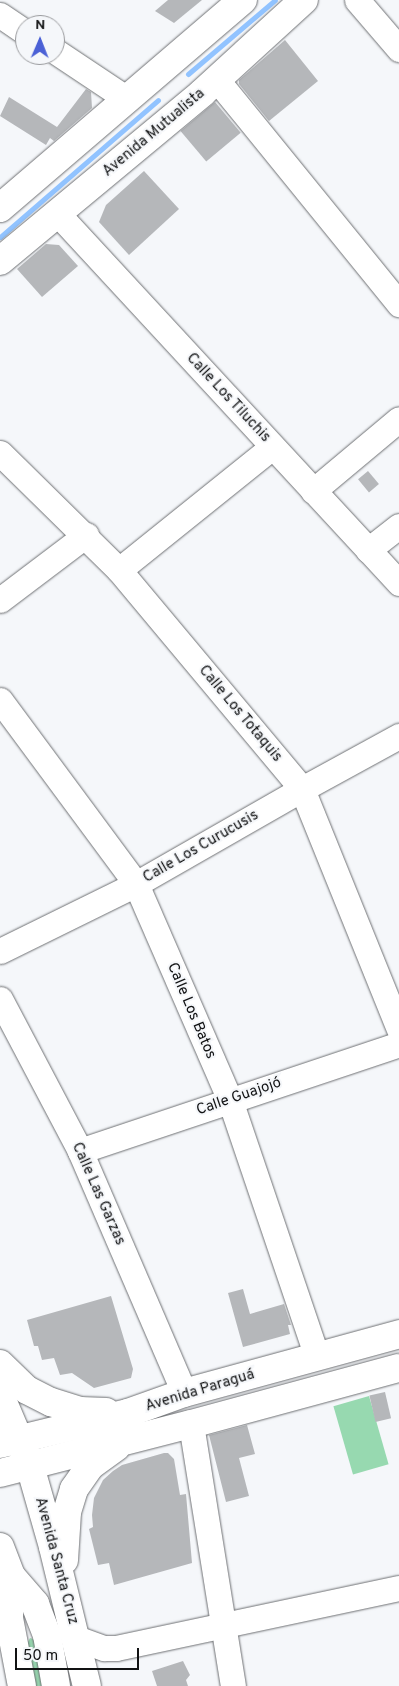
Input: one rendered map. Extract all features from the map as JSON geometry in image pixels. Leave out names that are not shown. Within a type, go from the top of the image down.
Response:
[{"type":"main road","name":"Avenida Mutualista","points":[[0,261],[57,213],[174,88],[242,0]]},
{"type":"main road","name":"Avenida Mutualista","points":[[0,208],[126,99],[217,80],[304,0]]},
{"type":"main road","name":"Avenida Paraguá","points":[[12,1435],[50,1432],[128,1413],[184,1393],[399,1334]]},
{"type":"main road","points":[[0,1364],[27,1390],[51,1402],[80,1411],[128,1413]]},
{"type":"main road","name":"Avenida Paraguá","points":[[12,1435],[124,1440],[192,1424],[399,1368]]},
{"type":"main road","name":"Avenida Paraguá","points":[[1,1473],[12,1435]]},
{"type":"main road","name":"Avenida Santa Cruz","points":[[12,1435],[64,1594],[87,1686]]},
{"type":"main road","points":[[64,1594],[67,1512],[74,1489],[90,1466],[124,1440]]},
{"type":"main road","name":"Avenida Santa Cruz","points":[[3,1557],[9,1618],[22,1686]]},
{"type":"main road","name":"Avenida Santa Cruz","points":[[3,1557],[35,1604],[47,1635],[56,1686]]},
{"type":"street","points":[[357,0],[399,49]]},
{"type":"street","points":[[0,15],[15,25]]},
{"type":"street","points":[[65,59],[126,99]]},
{"type":"street","points":[[217,80],[398,299]]},
{"type":"street","name":"Calle Los Tiluchis","points":[[57,213],[399,583]]},
{"type":"street","points":[[312,491],[399,419]]},
{"type":"street","points":[[119,570],[272,447]]},
{"type":"street","name":"Calle Los Totaquis","points":[[0,453],[86,535],[119,570],[302,789],[399,1029]]},
{"type":"street","points":[[368,550],[399,526]]},
{"type":"street","points":[[0,600],[86,535]]},
{"type":"street","name":"Calle Los Batos","points":[[0,700],[136,884],[230,1100],[317,1357]]},
{"type":"street","name":"Calle Los Curucusis","points":[[0,951],[136,884],[399,736]]},
{"type":"street","name":"Calle Las Garzas","points":[[0,999],[80,1151],[184,1393]]},
{"type":"street","name":"Calle Guajojó","points":[[80,1151],[399,1044]]},
{"type":"street","points":[[192,1424],[222,1626],[233,1686]]},
{"type":"street","points":[[76,1638],[104,1648],[116,1648],[399,1588]]},
{"type":"green space","points":[[369,1396],[389,1464],[353,1474],[333,1406]]},
{"type":"green space","points":[[30,1638],[36,1640],[45,1686],[34,1686],[27,1644]]},
{"type":"building","points":[[168,0],[202,0],[174,23],[155,11]]},
{"type":"building","points":[[285,40],[318,81],[269,121],[239,84],[239,80]]},
{"type":"building","points":[[86,89],[91,92],[92,108],[54,141],[50,138],[46,145],[0,116],[9,97],[57,127]]},
{"type":"building","points":[[215,102],[241,133],[206,162],[181,131]]},
{"type":"building","points":[[144,171],[179,209],[129,255],[99,222],[106,205]]},
{"type":"building","points":[[46,244],[59,245],[78,266],[42,297],[17,269]]},
{"type":"building","points":[[368,471],[379,484],[369,492],[358,479]]},
{"type":"building","points":[[243,1289],[250,1314],[284,1304],[291,1325],[288,1325],[290,1334],[243,1347],[228,1293]]},
{"type":"building","points":[[111,1296],[133,1369],[131,1378],[94,1388],[72,1373],[60,1375],[54,1358],[42,1360],[38,1346],[34,1346],[27,1320]]},
{"type":"building","points":[[385,1392],[391,1418],[375,1422],[369,1396]]},
{"type":"building","points":[[247,1425],[255,1454],[239,1458],[249,1496],[226,1502],[209,1435]]},
{"type":"building","points":[[168,1453],[174,1459],[180,1495],[186,1494],[192,1563],[114,1585],[109,1563],[98,1565],[89,1529],[93,1527],[94,1498],[103,1480],[122,1465]]},
{"type":"building","points":[[183,1661],[190,1675],[186,1680],[188,1686],[157,1686],[152,1671]]},
{"type":"waterway","points":[[188,74],[275,0]]},
{"type":"waterway","points":[[0,237],[158,100]]}]
